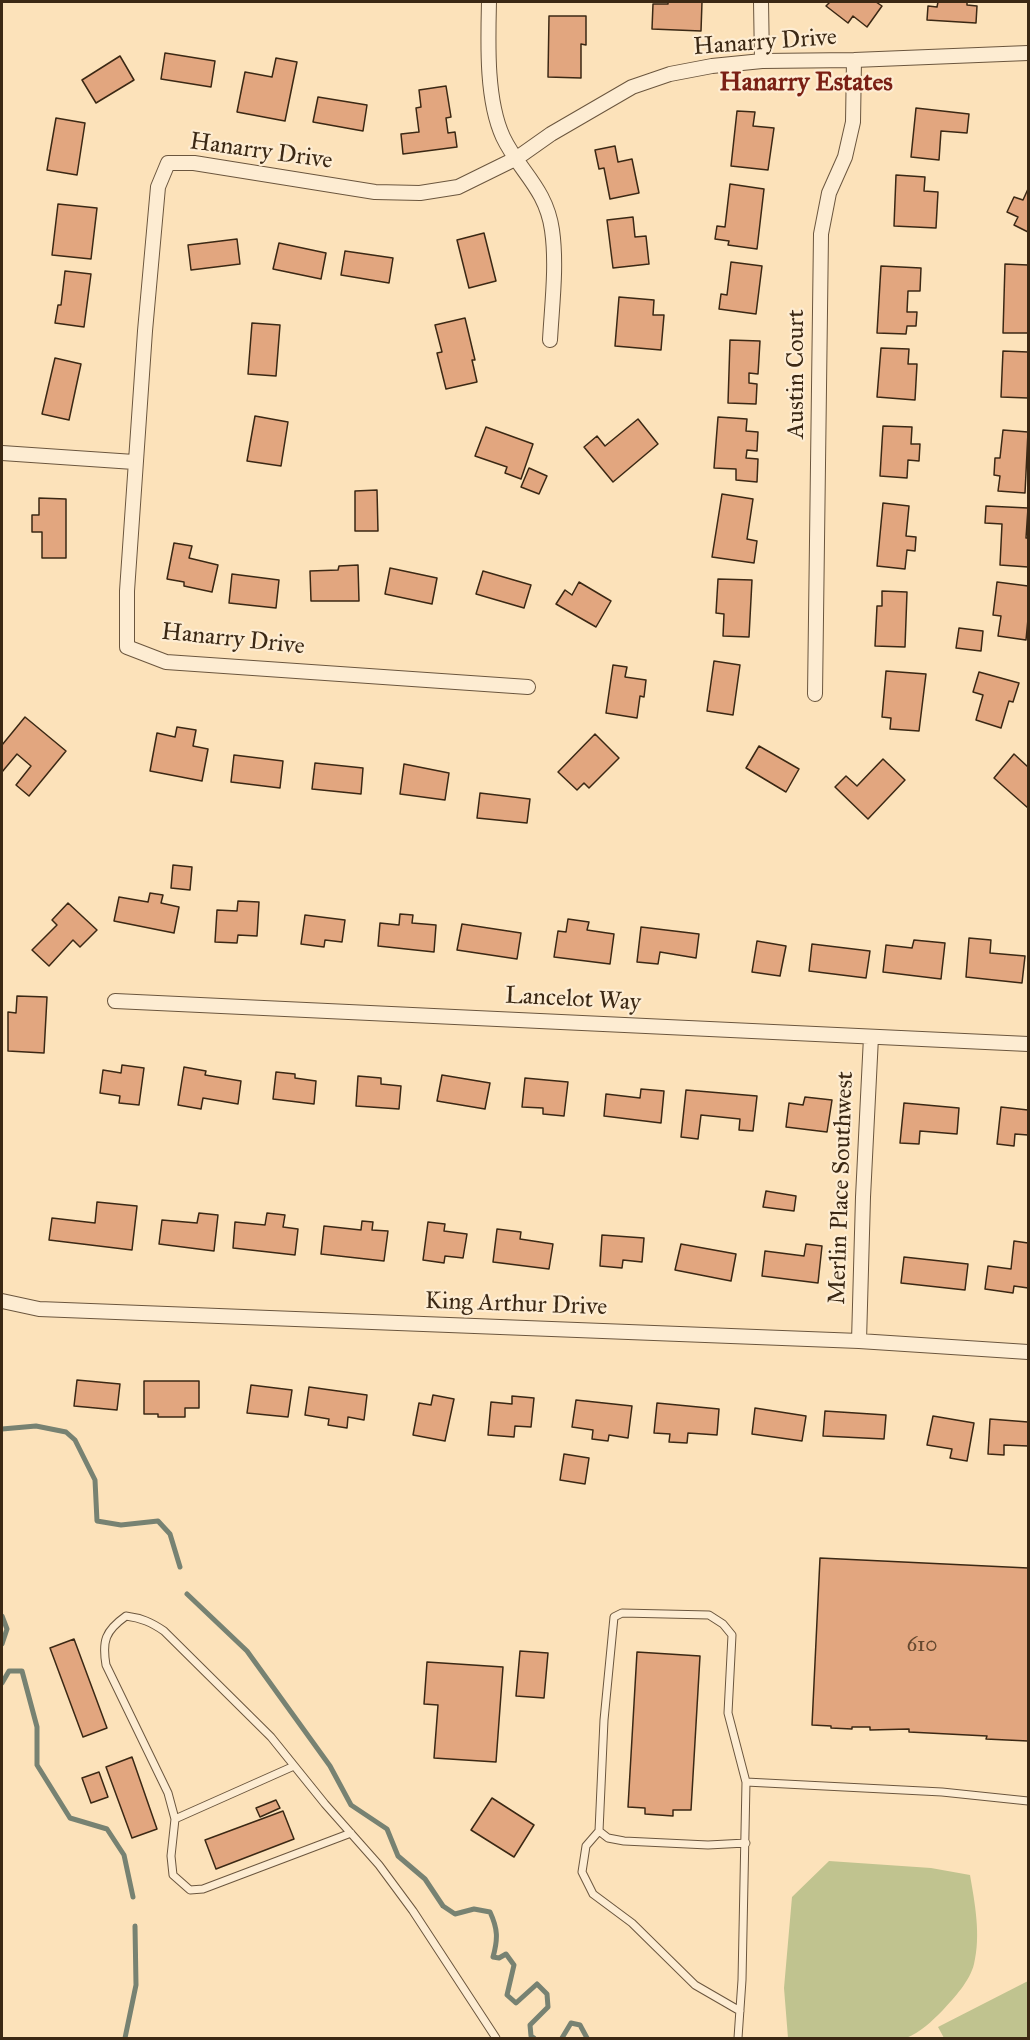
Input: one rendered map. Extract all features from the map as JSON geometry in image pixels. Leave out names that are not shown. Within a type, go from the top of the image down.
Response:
[{"type":"street","points":[[489,2],[491,100],[503,137],[540,191],[552,228],[554,261],[550,340]]},
{"type":"street","points":[[761,2],[762,61]]},
{"type":"street","name":"Hanarry Drive","points":[[528,687],[166,662],[127,647],[127,591],[134,462],[158,187],[168,163],[194,163],[375,192],[420,193],[458,187],[517,158],[551,134],[632,87],[670,74],[712,66],[762,61],[1029,53]]},
{"type":"street","name":"Austin Court","points":[[815,694],[821,234],[829,193],[845,157],[853,122],[854,60]]},
{"type":"street","points":[[2,453],[134,462]]},
{"type":"street","name":"Lancelot Way","points":[[115,1000],[1029,1044]]},
{"type":"street","name":"Merlin Place Southwest","points":[[859,1341],[871,1037]]},
{"type":"street","name":"King Arthur Drive","points":[[2,1301],[39,1309],[859,1341],[1029,1352]]},
{"type":"lane","points":[[738,2038],[740,2011],[746,1843],[746,1782],[728,1713],[732,1635],[723,1624],[709,1615],[622,1613],[614,1617],[611,1632],[599,1831],[586,1846],[582,1872],[593,1894],[632,1923],[695,1985],[740,2011]]},
{"type":"lane","points":[[351,1833],[203,1889],[190,1890],[173,1875],[171,1856],[175,1819],[168,1792],[106,1665],[104,1642],[116,1623],[126,1616],[149,1620],[164,1631],[271,1737],[379,1865],[413,1911],[496,2038]]},
{"type":"lane","points":[[175,1819],[294,1766]]},
{"type":"lane","points":[[746,1782],[942,1792],[1029,1801]]},
{"type":"lane","points":[[599,1831],[608,1838],[624,1841],[708,1845],[746,1843]]},
{"type":"green space","points":[[829,1861],[931,1868],[970,1875],[977,1931],[976,1953],[972,1970],[961,1989],[943,2010],[911,2036],[906,2038],[788,2038],[784,1988],[792,1897]]},
{"type":"green space","points":[[1028,1981],[1028,2038],[944,2038],[938,2027]]},
{"type":"building","points":[[668,2],[702,2],[701,31],[652,29],[653,4],[668,4]]},
{"type":"building","points":[[830,2],[876,2],[882,6],[867,27],[853,16],[848,23],[826,6]]},
{"type":"building","points":[[938,2],[967,2],[967,5],[977,6],[976,23],[927,20],[928,6],[937,7]]},
{"type":"building","points":[[549,16],[586,16],[586,45],[581,44],[581,78],[548,77]]},
{"type":"building","points":[[165,53],[215,61],[211,87],[161,79]]},
{"type":"building","points":[[120,56],[134,80],[96,103],[82,80]]},
{"type":"building","points":[[276,58],[297,62],[285,121],[237,112],[245,72],[272,77]]},
{"type":"building","points":[[446,86],[451,117],[446,118],[448,133],[455,132],[457,147],[403,154],[401,134],[419,132],[416,108],[421,107],[419,90]]},
{"type":"building","points":[[318,97],[367,105],[363,131],[313,122]]},
{"type":"building","points":[[916,108],[969,114],[967,133],[941,131],[939,160],[911,157]]},
{"type":"building","points":[[737,111],[755,112],[753,126],[774,128],[768,170],[731,166]]},
{"type":"building","points":[[56,118],[85,123],[77,175],[47,170]]},
{"type":"building","points":[[615,146],[618,162],[632,159],[639,193],[610,199],[604,168],[599,169],[595,150]]},
{"type":"building","points":[[896,175],[925,177],[924,191],[938,192],[936,228],[894,226]]},
{"type":"building","points":[[730,184],[764,189],[757,249],[728,245],[729,241],[715,239],[717,226],[725,227]]},
{"type":"building","points":[[1028,189],[1028,232],[1014,225],[1018,217],[1007,212],[1014,197],[1023,200]]},
{"type":"building","points":[[58,204],[97,208],[91,259],[52,255]]},
{"type":"building","points":[[633,217],[635,237],[646,236],[649,264],[613,268],[607,220]]},
{"type":"building","points":[[484,233],[496,281],[469,288],[457,240]]},
{"type":"building","points":[[237,239],[240,264],[191,270],[188,245]]},
{"type":"building","points":[[279,243],[326,253],[321,279],[273,269]]},
{"type":"building","points":[[345,251],[393,258],[389,283],[341,275]]},
{"type":"building","points":[[731,262],[762,266],[756,314],[719,309],[721,294],[727,295]]},
{"type":"building","points":[[1005,264],[1028,265],[1028,333],[1003,333]]},
{"type":"building","points":[[881,266],[921,268],[920,291],[908,291],[907,312],[917,312],[916,326],[907,326],[906,334],[877,333]]},
{"type":"building","points":[[65,271],[91,274],[84,327],[55,323],[58,305],[61,305]]},
{"type":"building","points":[[619,297],[654,300],[653,315],[664,315],[661,350],[615,346]]},
{"type":"building","points":[[465,318],[475,360],[472,360],[477,382],[446,389],[437,353],[442,352],[435,325]]},
{"type":"building","points":[[252,323],[280,325],[276,376],[248,374]]},
{"type":"building","points":[[730,340],[760,341],[758,374],[749,373],[749,383],[757,384],[756,404],[728,403]]},
{"type":"building","points":[[881,348],[909,349],[908,364],[917,364],[915,400],[877,397]]},
{"type":"building","points":[[1003,351],[1028,352],[1028,398],[1001,397]]},
{"type":"building","points":[[55,358],[81,364],[69,420],[42,414]]},
{"type":"building","points":[[255,416],[288,422],[281,466],[247,461]]},
{"type":"building","points":[[718,417],[747,419],[746,431],[758,432],[757,451],[747,450],[746,458],[758,459],[757,482],[736,480],[736,469],[714,468]]},
{"type":"building","points":[[638,419],[658,444],[613,482],[584,447],[597,436],[605,446]]},
{"type":"building","points":[[883,426],[912,427],[911,444],[920,444],[919,461],[908,460],[907,478],[880,476]]},
{"type":"building","points":[[486,427],[533,444],[521,479],[505,473],[507,467],[475,456]]},
{"type":"building","points":[[1003,430],[1028,432],[1025,493],[998,491],[1000,476],[994,475],[995,458],[1000,458]]},
{"type":"building","points":[[529,468],[547,476],[539,494],[521,487]]},
{"type":"building","points":[[377,490],[378,531],[355,531],[355,491]]},
{"type":"building","points":[[722,494],[753,499],[747,539],[757,541],[754,563],[712,557]]},
{"type":"building","points":[[39,498],[66,499],[66,558],[42,558],[42,532],[32,532],[32,515],[39,515]]},
{"type":"building","points":[[883,503],[909,506],[906,536],[916,537],[915,551],[907,550],[905,569],[877,566]]},
{"type":"building","points":[[986,506],[1028,508],[1026,538],[1028,538],[1028,567],[1000,565],[1002,524],[985,523]]},
{"type":"building","points":[[174,543],[192,546],[189,558],[218,565],[212,592],[184,586],[184,582],[167,579]]},
{"type":"building","points":[[358,565],[359,601],[311,601],[310,571],[338,570],[339,566]]},
{"type":"building","points":[[390,568],[437,578],[432,604],[385,594]]},
{"type":"building","points":[[483,571],[531,585],[524,608],[476,594]]},
{"type":"building","points":[[232,574],[279,580],[276,608],[229,603]]},
{"type":"building","points":[[718,579],[752,580],[749,637],[723,636],[724,614],[716,613]]},
{"type":"building","points":[[579,582],[611,601],[596,627],[556,604],[565,590],[572,595]]},
{"type":"building","points":[[997,582],[1028,586],[1026,640],[998,636],[1001,616],[993,615]]},
{"type":"building","points":[[882,591],[907,592],[905,647],[875,646],[877,606],[882,606]]},
{"type":"building","points":[[959,628],[983,631],[981,651],[956,648]]},
{"type":"building","points":[[714,661],[740,665],[733,715],[707,711]]},
{"type":"building","points":[[613,665],[627,667],[625,677],[646,680],[644,697],[640,696],[637,718],[606,713]]},
{"type":"building","points":[[886,671],[926,674],[919,731],[890,729],[891,718],[882,717]]},
{"type":"building","points":[[979,672],[1019,683],[1013,702],[1009,701],[1001,728],[976,720],[983,695],[973,692]]},
{"type":"building","points":[[25,717],[66,751],[29,796],[16,785],[31,766],[17,754],[2,772],[2,745]]},
{"type":"building","points":[[177,727],[196,730],[193,746],[208,749],[202,781],[150,771],[157,733],[175,737]]},
{"type":"building","points":[[595,734],[619,758],[589,788],[584,783],[577,790],[558,772]]},
{"type":"building","points":[[759,746],[799,769],[786,792],[746,768]]},
{"type":"building","points":[[1014,754],[1028,767],[1028,808],[994,778]]},
{"type":"building","points":[[234,755],[283,761],[280,788],[231,782]]},
{"type":"building","points":[[883,759],[905,780],[868,819],[835,787],[846,776],[857,786]]},
{"type":"building","points":[[315,763],[363,768],[361,794],[312,789]]},
{"type":"building","points":[[404,764],[449,773],[445,800],[400,794]]},
{"type":"building","points":[[480,793],[530,799],[527,823],[477,818]]},
{"type":"building","points":[[173,865],[192,867],[190,890],[171,888]]},
{"type":"building","points":[[150,893],[163,895],[161,903],[179,907],[174,933],[114,921],[119,897],[148,902]]},
{"type":"building","points":[[238,901],[259,902],[257,936],[238,935],[237,943],[215,942],[217,910],[237,911]]},
{"type":"building","points":[[68,903],[97,930],[80,947],[73,940],[49,966],[32,950],[57,925],[52,920]]},
{"type":"building","points":[[400,914],[413,915],[412,923],[436,925],[434,952],[378,946],[380,923],[399,925]]},
{"type":"building","points":[[305,915],[345,920],[342,942],[325,940],[324,947],[301,944]]},
{"type":"building","points":[[568,919],[589,922],[587,930],[614,934],[610,964],[554,957],[558,931],[566,932]]},
{"type":"building","points":[[462,924],[521,933],[517,959],[457,950]]},
{"type":"building","points":[[641,927],[699,934],[696,958],[660,952],[658,964],[637,962]]},
{"type":"building","points":[[969,938],[991,940],[990,953],[1025,956],[1022,983],[966,977]]},
{"type":"building","points":[[914,940],[945,943],[941,979],[883,972],[886,945],[912,948]]},
{"type":"building","points":[[757,941],[786,946],[780,976],[752,972]]},
{"type":"building","points":[[812,944],[870,951],[866,978],[809,971]]},
{"type":"building","points":[[17,996],[47,997],[44,1053],[8,1051],[8,1012],[16,1013]]},
{"type":"building","points":[[122,1065],[144,1068],[139,1105],[119,1103],[120,1096],[100,1093],[103,1070],[121,1073]]},
{"type":"building","points":[[184,1067],[206,1071],[205,1075],[241,1081],[238,1104],[203,1098],[201,1109],[178,1105]]},
{"type":"building","points":[[276,1072],[295,1074],[295,1078],[316,1081],[314,1104],[273,1099]]},
{"type":"building","points":[[442,1075],[490,1083],[485,1109],[437,1101]]},
{"type":"building","points":[[358,1076],[381,1078],[381,1084],[401,1086],[399,1109],[356,1106]]},
{"type":"building","points":[[525,1078],[568,1082],[564,1116],[543,1114],[543,1108],[522,1107]]},
{"type":"building","points":[[641,1089],[664,1091],[661,1123],[604,1116],[606,1094],[640,1098]]},
{"type":"building","points":[[686,1090],[757,1096],[753,1131],[739,1130],[740,1119],[701,1115],[698,1139],[681,1137]]},
{"type":"building","points":[[805,1097],[832,1100],[827,1132],[786,1127],[789,1103],[803,1105]]},
{"type":"building","points":[[904,1103],[959,1108],[957,1134],[920,1131],[919,1144],[900,1143]]},
{"type":"building","points":[[1001,1107],[1028,1110],[1028,1135],[1015,1134],[1014,1146],[997,1144]]},
{"type":"building","points":[[766,1191],[796,1196],[794,1211],[763,1207]]},
{"type":"building","points":[[97,1202],[137,1206],[132,1250],[49,1240],[52,1218],[95,1223]]},
{"type":"building","points":[[199,1213],[218,1215],[214,1251],[159,1244],[162,1220],[197,1223]]},
{"type":"building","points":[[267,1213],[285,1215],[283,1227],[298,1229],[295,1255],[233,1248],[235,1222],[265,1225]]},
{"type":"building","points":[[362,1221],[373,1222],[372,1230],[388,1231],[384,1261],[321,1254],[324,1226],[361,1230]]},
{"type":"building","points":[[428,1222],[445,1224],[444,1231],[467,1234],[463,1258],[445,1256],[444,1263],[423,1260]]},
{"type":"building","points":[[497,1229],[521,1232],[520,1239],[553,1244],[549,1269],[493,1262]]},
{"type":"building","points":[[602,1235],[644,1238],[642,1262],[623,1260],[622,1268],[600,1266]]},
{"type":"building","points":[[1014,1241],[1028,1243],[1028,1288],[1014,1286],[1013,1293],[985,1289],[988,1266],[1011,1269]]},
{"type":"building","points":[[681,1244],[736,1254],[731,1281],[675,1270]]},
{"type":"building","points":[[806,1244],[822,1246],[818,1283],[762,1276],[765,1251],[804,1256]]},
{"type":"building","points":[[904,1257],[968,1264],[965,1290],[901,1283]]},
{"type":"building","points":[[77,1380],[120,1384],[117,1410],[74,1406]]},
{"type":"building","points":[[144,1381],[199,1381],[199,1408],[185,1408],[185,1417],[158,1417],[158,1414],[144,1414]]},
{"type":"building","points":[[251,1385],[292,1390],[288,1417],[247,1413]]},
{"type":"building","points":[[309,1387],[367,1395],[364,1420],[348,1417],[347,1428],[328,1425],[329,1419],[305,1415]]},
{"type":"building","points":[[433,1395],[454,1399],[445,1441],[413,1435],[419,1403],[431,1405]]},
{"type":"building","points":[[512,1396],[534,1398],[531,1427],[515,1426],[514,1437],[488,1435],[491,1402],[512,1404]]},
{"type":"building","points":[[576,1400],[632,1406],[628,1438],[609,1435],[608,1441],[592,1439],[593,1430],[572,1427]]},
{"type":"building","points":[[657,1403],[719,1409],[717,1435],[688,1433],[687,1443],[669,1442],[670,1434],[654,1433]]},
{"type":"building","points":[[755,1408],[806,1416],[802,1441],[752,1434]]},
{"type":"building","points":[[825,1411],[886,1415],[884,1439],[823,1436]]},
{"type":"building","points":[[933,1416],[974,1423],[967,1461],[950,1458],[952,1449],[927,1445]]},
{"type":"building","points":[[990,1419],[1028,1422],[1028,1446],[1004,1445],[1004,1455],[988,1454]]},
{"type":"building","points":[[564,1454],[589,1458],[585,1484],[560,1480]]},
{"type":"building","points":[[820,1558],[1028,1568],[1028,1741],[986,1739],[987,1736],[909,1732],[909,1729],[870,1730],[870,1727],[852,1727],[852,1729],[812,1725]]},
{"type":"building","points":[[74,1639],[107,1728],[83,1737],[50,1648]]},
{"type":"building","points":[[520,1651],[548,1653],[544,1698],[516,1696]]},
{"type":"building","points":[[637,1652],[700,1656],[691,1810],[673,1810],[673,1816],[645,1814],[645,1808],[628,1807]]},
{"type":"building","points":[[427,1662],[503,1667],[496,1762],[434,1758],[438,1705],[424,1704]]},
{"type":"building","points":[[132,1757],[157,1829],[132,1838],[106,1767]]},
{"type":"building","points":[[99,1772],[108,1797],[91,1803],[82,1778]]},
{"type":"building","points":[[492,1798],[534,1825],[514,1857],[471,1830]]},
{"type":"building","points":[[276,1800],[280,1808],[260,1817],[256,1808]]},
{"type":"building","points":[[283,1811],[294,1839],[216,1869],[205,1840]]},
{"type":"waterway","points":[[2,1429],[36,1426],[66,1432],[75,1440],[95,1480],[97,1521],[121,1525],[158,1521],[170,1534],[180,1567]]},
{"type":"waterway","points":[[187,1594],[247,1651],[330,1766],[351,1805],[387,1829],[398,1856],[425,1879],[443,1906],[455,1914],[474,1909],[490,1912],[496,1934],[493,1957],[499,1958],[506,1954],[514,1965],[507,1995],[516,2003],[537,1984],[547,1994],[548,2007],[530,2025],[531,2036],[534,2038]]},
{"type":"waterway","points":[[2,1616],[7,1629],[2,1644]]},
{"type":"waterway","points":[[2,1683],[9,1671],[22,1671],[37,1727],[37,1765],[70,1818],[107,1829],[124,1855],[133,1897]]},
{"type":"waterway","points":[[125,2038],[136,1985],[135,1926]]},
{"type":"waterway","points":[[562,2038],[571,2023],[580,2025],[587,2038]]},
{"type":"district","name":"Hanarry Estates","points":[[806,84]]}]
